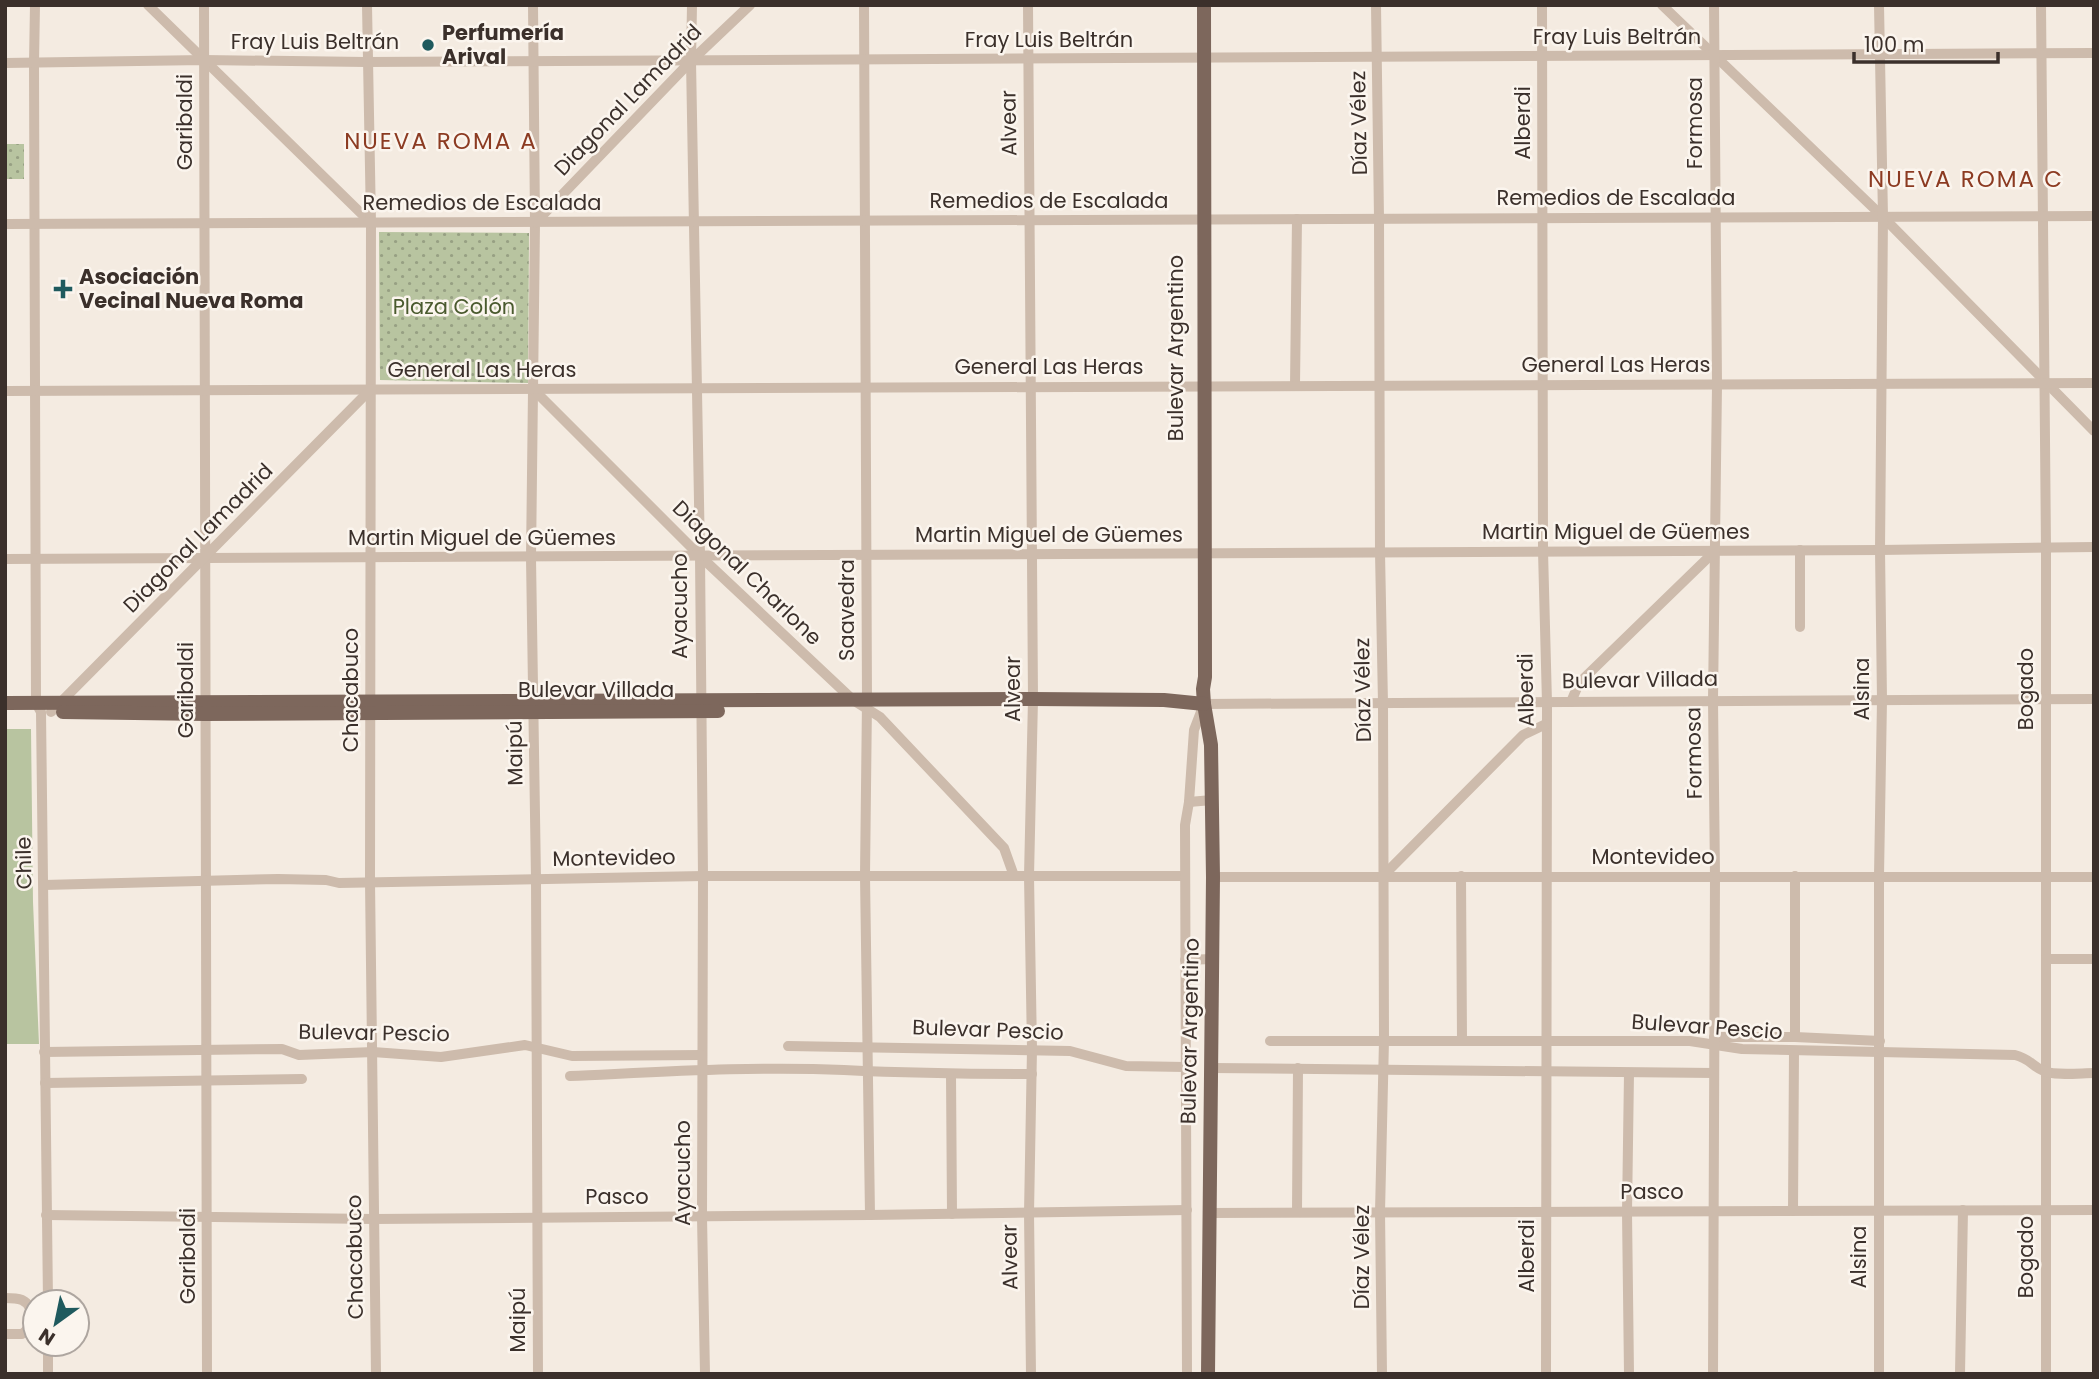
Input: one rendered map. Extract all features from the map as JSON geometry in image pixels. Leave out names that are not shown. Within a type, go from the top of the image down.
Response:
[{"type":"main road","name":"Bulevar Argentino","points":[[1195,5],[1200,58]]},
{"type":"main road","name":"Bulevar Argentino","points":[[1204,5],[1200,58],[1201,553],[1205,677],[1203,689],[1210,735],[1213,877],[1208,1374]]},
{"type":"main road","name":"Bulevar Villada","points":[[5,703],[47,707],[205,708],[862,703],[1032,704],[1164,709],[1186,703],[1204,704]]},
{"type":"main road","name":"Bulevar Villada","points":[[5,712],[47,707]]},
{"type":"street","name":"Chile","points":[[35,5],[36,559],[47,707],[44,885],[47,1288]]},
{"type":"street","points":[[148,5],[371,223]]},
{"type":"street","name":"Garibaldi","points":[[204,5],[207,1374]]},
{"type":"street","name":"Chacabuco","points":[[367,5],[371,223],[370,882],[376,1374]]},
{"type":"street","name":"Maipú","points":[[533,5],[535,223],[531,558],[536,879],[538,1374]]},
{"type":"street","name":"Ayacucho","points":[[692,5],[703,876],[701,1070],[705,1374]]},
{"type":"street","name":"Diagonal Lamadrid","points":[[535,223],[691,61],[750,5]]},
{"type":"street","name":"Saavedra","points":[[864,5],[866,555],[862,703],[870,1215]]},
{"type":"street","name":"Alvear","points":[[1028,5],[1032,704],[1029,876],[1032,1049],[1029,1213],[1031,1374]]},
{"type":"street","name":"Díaz Vélez","points":[[1376,5],[1383,703],[1384,1070],[1380,1212],[1382,1374]]},
{"type":"street","name":"Alberdi","points":[[1542,5],[1543,551],[1547,877],[1546,1374]]},
{"type":"street","points":[[1662,5],[1883,217],[2094,431]]},
{"type":"street","name":"Formosa","points":[[1713,1374],[1713,700],[1717,384],[1714,5]]},
{"type":"street","name":"Alsina","points":[[1879,5],[1883,217],[1879,1374]]},
{"type":"street","name":"Bogado","points":[[2041,5],[2046,548],[2046,1374]]},
{"type":"street","name":"Fray Luis Beltrán","points":[[5,63],[2094,53]]},
{"type":"street","name":"Remedios de Escalada","points":[[5,224],[2094,216]]},
{"type":"street","points":[[1295,386],[1297,219]]},
{"type":"street","name":"General Las Heras","points":[[5,391],[2094,383]]},
{"type":"street","name":"Diagonal Lamadrid","points":[[47,707],[204,559],[371,389]]},
{"type":"street","name":"Diagonal Charlone","points":[[534,389],[699,556],[880,718],[1004,848],[1014,876]]},
{"type":"street","name":"Martin Miguel de Güemes","points":[[5,559],[2094,547]]},
{"type":"street","points":[[1570,702],[1579,683],[1716,550]]},
{"type":"street","points":[[1800,550],[1800,627]]},
{"type":"street","name":"Bulevar Villada","points":[[1204,704],[2094,699]]},
{"type":"street","points":[[1187,1374],[1185,825],[1189,802],[1192,737],[1204,704]]},
{"type":"street","points":[[1382,877],[1524,735],[1546,724]]},
{"type":"street","points":[[1189,802],[1212,800]]},
{"type":"street","name":"Montevideo","points":[[44,885],[278,879],[326,880],[339,883],[703,876],[1185,876]]},
{"type":"street","points":[[1461,876],[1462,1040]]},
{"type":"street","points":[[1795,876],[1795,1037]]},
{"type":"street","name":"Montevideo","points":[[1213,877],[2094,877]]},
{"type":"street","points":[[1185,960],[1212,959]]},
{"type":"street","points":[[2046,959],[2094,959]]},
{"type":"street","points":[[1714,1040],[1795,1037],[1880,1046]]},
{"type":"street","name":"Bulevar Pescio","points":[[1270,1041],[1714,1040],[1742,1049],[1794,1051],[1880,1046],[2015,1055],[2028,1058],[2046,1073]]},
{"type":"street","name":"Bulevar Pescio","points":[[44,1052],[282,1049],[299,1055],[373,1052],[441,1056],[525,1045],[572,1056],[702,1055]]},
{"type":"street","name":"Bulevar Pescio","points":[[788,1045],[1070,1051],[1126,1066],[1185,1067]]},
{"type":"street","points":[[1793,1211],[1794,1051]]},
{"type":"street","points":[[1211,1068],[1714,1073]]},
{"type":"street","points":[[1297,1212],[1298,1068]]},
{"type":"street","name":"Bulevar Pescio","points":[[570,1076],[701,1070],[1032,1074]]},
{"type":"street","points":[[1629,1073],[1629,1374]]},
{"type":"street","points":[[2046,1073],[2094,1073]]},
{"type":"street","points":[[951,1074],[952,1214]]},
{"type":"street","points":[[45,1083],[302,1079]]},
{"type":"street","name":"Pasco","points":[[47,1215],[374,1219],[1187,1210]]},
{"type":"street","points":[[1959,1374],[1963,1210]]},
{"type":"street","name":"Pasco","points":[[1209,1213],[2094,1210]]},
{"type":"street","points":[[5,1298],[21,1299],[27,1304],[31,1317],[30,1326],[22,1334],[5,1334]]},
{"type":"green space","points":[[5,144],[24,144],[24,179],[5,179]]},
{"type":"green space","name":"Plaza Colón","points":[[379,232],[529,233],[528,383],[380,380]]},
{"type":"green space","points":[[5,729],[31,729],[33,902],[39,1044],[5,1044]]},
{"type":"place","name":"Perfumería Arival","points":[[428,45]]},
{"type":"place","name":"Asociación Vecinal Nueva Roma","points":[[63,289]]},
{"type":"district","name":"NUEVA ROMA A","points":[[441,141]]},
{"type":"district","name":"NUEVA ROMA C","points":[[1966,179]]}]
